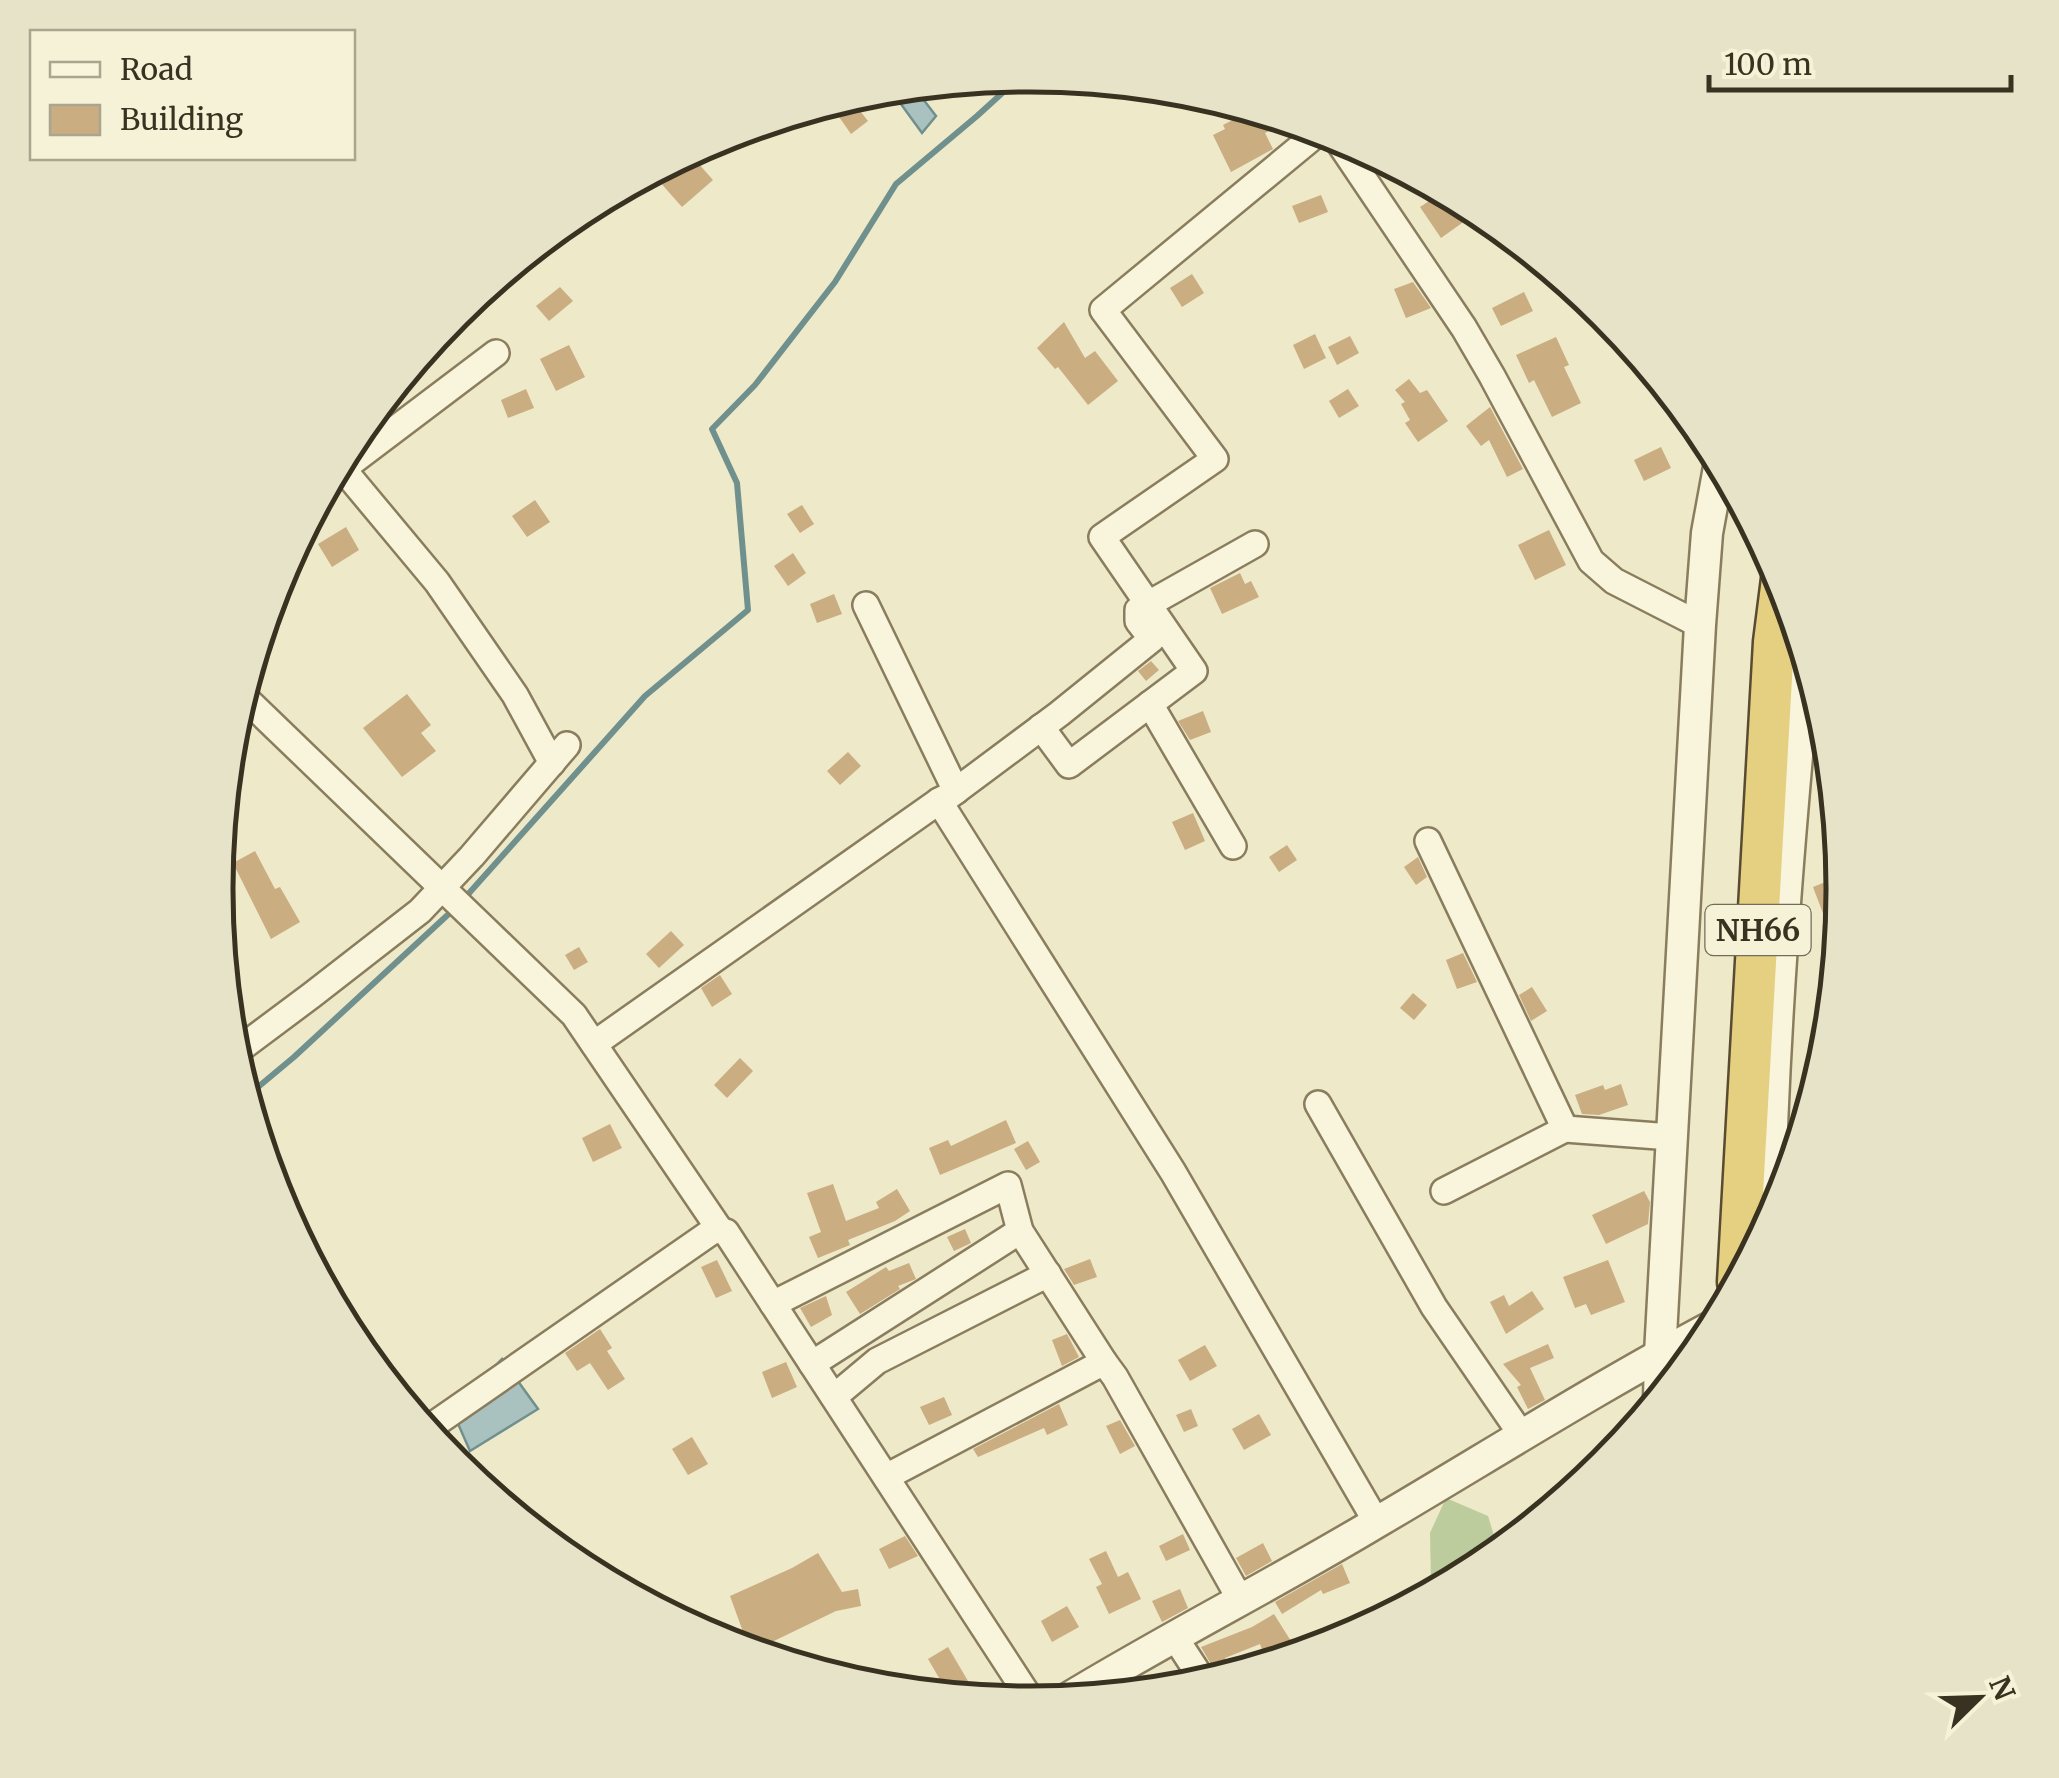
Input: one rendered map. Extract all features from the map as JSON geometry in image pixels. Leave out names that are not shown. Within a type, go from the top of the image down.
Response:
[{"type":"highway","name":"NH66","points":[[1740,1249],[1777,616]]},
{"type":"street","points":[[1041,728],[1069,766],[1194,671],[1102,538],[1215,458],[1103,310],[1306,143]]},
{"type":"street","points":[[1352,161],[1464,328],[1590,561],[1614,581],[1700,625]]},
{"type":"street","points":[[366,448],[496,354]]},
{"type":"street","points":[[248,1043],[405,923],[472,856],[560,754],[436,582],[347,480]]},
{"type":"street","points":[[1660,1376],[1700,625],[1707,533],[1716,485]]},
{"type":"street","points":[[594,1044],[1041,728],[1152,639],[1136,615],[1138,610],[1254,544]]},
{"type":"street","points":[[866,605],[947,796],[1173,1172],[1376,1523]]},
{"type":"street","points":[[1770,1181],[1785,898],[1803,698]]},
{"type":"street","points":[[1150,704],[1233,846]]},
{"type":"street","points":[[254,707],[574,1016],[720,1230]]},
{"type":"street","points":[[1428,841],[1565,1129]]},
{"type":"street","points":[[1318,1104],[1434,1308],[1521,1434]]},
{"type":"street","points":[[1444,1192],[1565,1129],[1671,1137]]},
{"type":"street","points":[[773,1304],[1008,1185],[1020,1231],[1125,1394],[1240,1599]]},
{"type":"street","points":[[438,1422],[714,1230],[726,1232],[1022,1686]]},
{"type":"street","points":[[812,1364],[1020,1231]]},
{"type":"street","points":[[834,1397],[877,1361],[1048,1274]]},
{"type":"street","points":[[1095,1683],[1686,1340]]},
{"type":"street","points":[[886,1477],[1104,1362]]},
{"type":"street","points":[[1174,1636],[1195,1668]]},
{"type":"green space","points":[[1446,1498],[1488,1516],[1494,1535],[1431,1577],[1430,1533]]},
{"type":"water","points":[[923,99],[936,116],[922,133],[900,103]]},
{"type":"water","points":[[502,1359],[538,1409],[470,1451],[452,1410]]},
{"type":"building","points":[[860,111],[868,121],[851,134],[839,116]]},
{"type":"building","points":[[1234,119],[1270,130],[1265,133],[1273,149],[1231,172],[1213,135],[1225,129],[1223,125]]},
{"type":"building","points":[[699,165],[713,180],[682,207],[661,183]]},
{"type":"building","points":[[1321,195],[1328,212],[1299,223],[1292,206]]},
{"type":"building","points":[[1430,200],[1464,222],[1441,238],[1420,207]]},
{"type":"building","points":[[1192,274],[1204,293],[1182,307],[1170,288]]},
{"type":"building","points":[[1413,282],[1431,308],[1406,318],[1394,289]]},
{"type":"building","points":[[560,287],[573,301],[549,321],[536,306]]},
{"type":"building","points":[[1524,292],[1533,311],[1501,326],[1492,308]]},
{"type":"building","points":[[1064,322],[1085,358],[1095,351],[1118,381],[1088,405],[1037,348]]},
{"type":"building","points":[[1315,334],[1326,358],[1304,369],[1293,345]]},
{"type":"building","points":[[1350,336],[1359,353],[1337,365],[1328,347]]},
{"type":"building","points":[[1556,337],[1569,365],[1564,367],[1581,403],[1552,417],[1534,380],[1529,383],[1516,355]]},
{"type":"building","points":[[569,345],[585,377],[556,391],[540,359]]},
{"type":"building","points":[[1409,379],[1420,393],[1427,390],[1448,421],[1418,442],[1405,423],[1410,420],[1401,404],[1405,402],[1395,390]]},
{"type":"building","points":[[526,389],[534,408],[508,418],[501,400]]},
{"type":"building","points":[[1348,389],[1359,406],[1339,418],[1329,401]]},
{"type":"building","points":[[1490,407],[1523,469],[1507,477],[1489,440],[1481,446],[1466,426]]},
{"type":"building","points":[[1661,447],[1671,468],[1644,481],[1634,460]]},
{"type":"building","points":[[535,500],[550,522],[527,537],[512,516]]},
{"type":"building","points":[[802,505],[814,524],[800,533],[787,514]]},
{"type":"building","points":[[346,527],[359,550],[332,567],[318,544]]},
{"type":"building","points":[[1549,530],[1566,565],[1535,580],[1518,545]]},
{"type":"building","points":[[793,553],[806,573],[788,586],[774,566]]},
{"type":"building","points":[[1240,573],[1245,584],[1251,581],[1259,597],[1222,614],[1210,588]]},
{"type":"building","points":[[834,594],[842,614],[817,623],[810,604]]},
{"type":"building","points":[[1151,661],[1159,670],[1146,681],[1138,671]]},
{"type":"building","points":[[407,694],[431,725],[421,733],[436,751],[402,777],[363,728]]},
{"type":"building","points":[[1203,711],[1211,732],[1190,740],[1178,721]]},
{"type":"building","points":[[848,752],[861,766],[840,785],[827,771]]},
{"type":"building","points":[[1193,813],[1205,841],[1185,850],[1172,822]]},
{"type":"building","points":[[1287,845],[1297,860],[1279,872],[1269,857]]},
{"type":"building","points":[[255,851],[275,889],[280,887],[300,922],[271,939],[234,862]]},
{"type":"building","points":[[1418,857],[1427,877],[1416,885],[1404,867]]},
{"type":"building","points":[[1826,882],[1825,916],[1824,916],[1813,887]]},
{"type":"building","points":[[671,931],[684,945],[659,968],[646,954]]},
{"type":"building","points":[[579,947],[588,962],[574,970],[565,955]]},
{"type":"building","points":[[1463,953],[1477,982],[1457,989],[1446,960]]},
{"type":"building","points":[[720,975],[732,994],[712,1007],[701,988]]},
{"type":"building","points":[[1532,987],[1547,1011],[1531,1021],[1519,995]]},
{"type":"building","points":[[1413,993],[1427,1005],[1414,1020],[1400,1008]]},
{"type":"building","points":[[740,1058],[753,1071],[727,1098],[714,1085]]},
{"type":"building","points":[[1621,1084],[1628,1105],[1599,1115],[1582,1114],[1575,1095],[1603,1085],[1605,1090]]},
{"type":"building","points":[[1006,1120],[1016,1143],[940,1175],[929,1148],[948,1140],[951,1146]]},
{"type":"building","points":[[610,1124],[622,1148],[593,1162],[582,1138]]},
{"type":"building","points":[[1028,1141],[1040,1162],[1026,1170],[1014,1149]]},
{"type":"building","points":[[833,1184],[846,1221],[879,1208],[876,1202],[897,1189],[910,1211],[818,1258],[809,1237],[821,1232],[807,1193]]},
{"type":"building","points":[[1644,1191],[1650,1202],[1648,1224],[1606,1244],[1592,1215]]},
{"type":"building","points":[[965,1229],[971,1243],[954,1251],[947,1237]]},
{"type":"building","points":[[1090,1259],[1097,1277],[1074,1285],[1064,1269]]},
{"type":"building","points":[[717,1260],[732,1291],[716,1298],[701,1267]]},
{"type":"building","points":[[1608,1260],[1625,1302],[1591,1315],[1586,1304],[1575,1308],[1563,1277]]},
{"type":"building","points":[[909,1263],[916,1279],[898,1286],[900,1289],[860,1314],[846,1292],[886,1267],[889,1271]]},
{"type":"building","points":[[1532,1291],[1544,1309],[1506,1334],[1490,1302],[1504,1295],[1509,1306]]},
{"type":"building","points":[[826,1296],[832,1315],[811,1327],[800,1308]]},
{"type":"building","points":[[600,1329],[612,1348],[607,1351],[625,1379],[608,1390],[590,1363],[577,1371],[565,1353]]},
{"type":"building","points":[[1067,1334],[1079,1357],[1062,1366],[1052,1340]]},
{"type":"building","points":[[1548,1344],[1554,1358],[1530,1368],[1545,1400],[1528,1409],[1517,1387],[1521,1385],[1503,1364]]},
{"type":"building","points":[[1205,1345],[1217,1366],[1190,1381],[1178,1360]]},
{"type":"building","points":[[786,1362],[797,1387],[772,1398],[762,1372]]},
{"type":"building","points":[[944,1397],[952,1415],[929,1425],[920,1407]]},
{"type":"building","points":[[1059,1404],[1068,1425],[1047,1435],[1044,1428],[978,1457],[973,1449]]},
{"type":"building","points":[[1191,1409],[1198,1426],[1184,1432],[1176,1415]]},
{"type":"building","points":[[1259,1414],[1271,1435],[1244,1450],[1232,1429]]},
{"type":"building","points":[[1120,1420],[1135,1446],[1120,1454],[1106,1426]]},
{"type":"building","points":[[692,1437],[708,1464],[688,1475],[672,1449]]},
{"type":"building","points":[[1183,1534],[1190,1550],[1166,1561],[1159,1546]]},
{"type":"building","points":[[905,1536],[918,1556],[889,1569],[879,1549]]},
{"type":"building","points":[[1263,1543],[1272,1561],[1246,1576],[1236,1558]]},
{"type":"building","points":[[1106,1551],[1118,1577],[1128,1572],[1141,1599],[1109,1614],[1096,1587],[1102,1584],[1089,1559]]},
{"type":"building","points":[[818,1553],[842,1592],[858,1589],[861,1606],[836,1611],[771,1642],[743,1632],[730,1596]]},
{"type":"building","points":[[1342,1564],[1350,1583],[1323,1594],[1321,1590],[1282,1614],[1275,1602]]},
{"type":"building","points":[[1180,1589],[1188,1608],[1162,1622],[1152,1601]]},
{"type":"building","points":[[1067,1606],[1079,1627],[1052,1642],[1041,1621]]},
{"type":"building","points":[[1274,1614],[1291,1641],[1262,1650],[1260,1644],[1211,1664],[1201,1647]]},
{"type":"building","points":[[948,1647],[969,1683],[940,1680],[928,1659]]},
{"type":"waterway","points":[[462,901],[645,696],[748,610],[737,483],[712,429],[755,385],[835,282],[896,184],[1002,93]]},
{"type":"waterway","points":[[258,1087],[453,910]]}]
